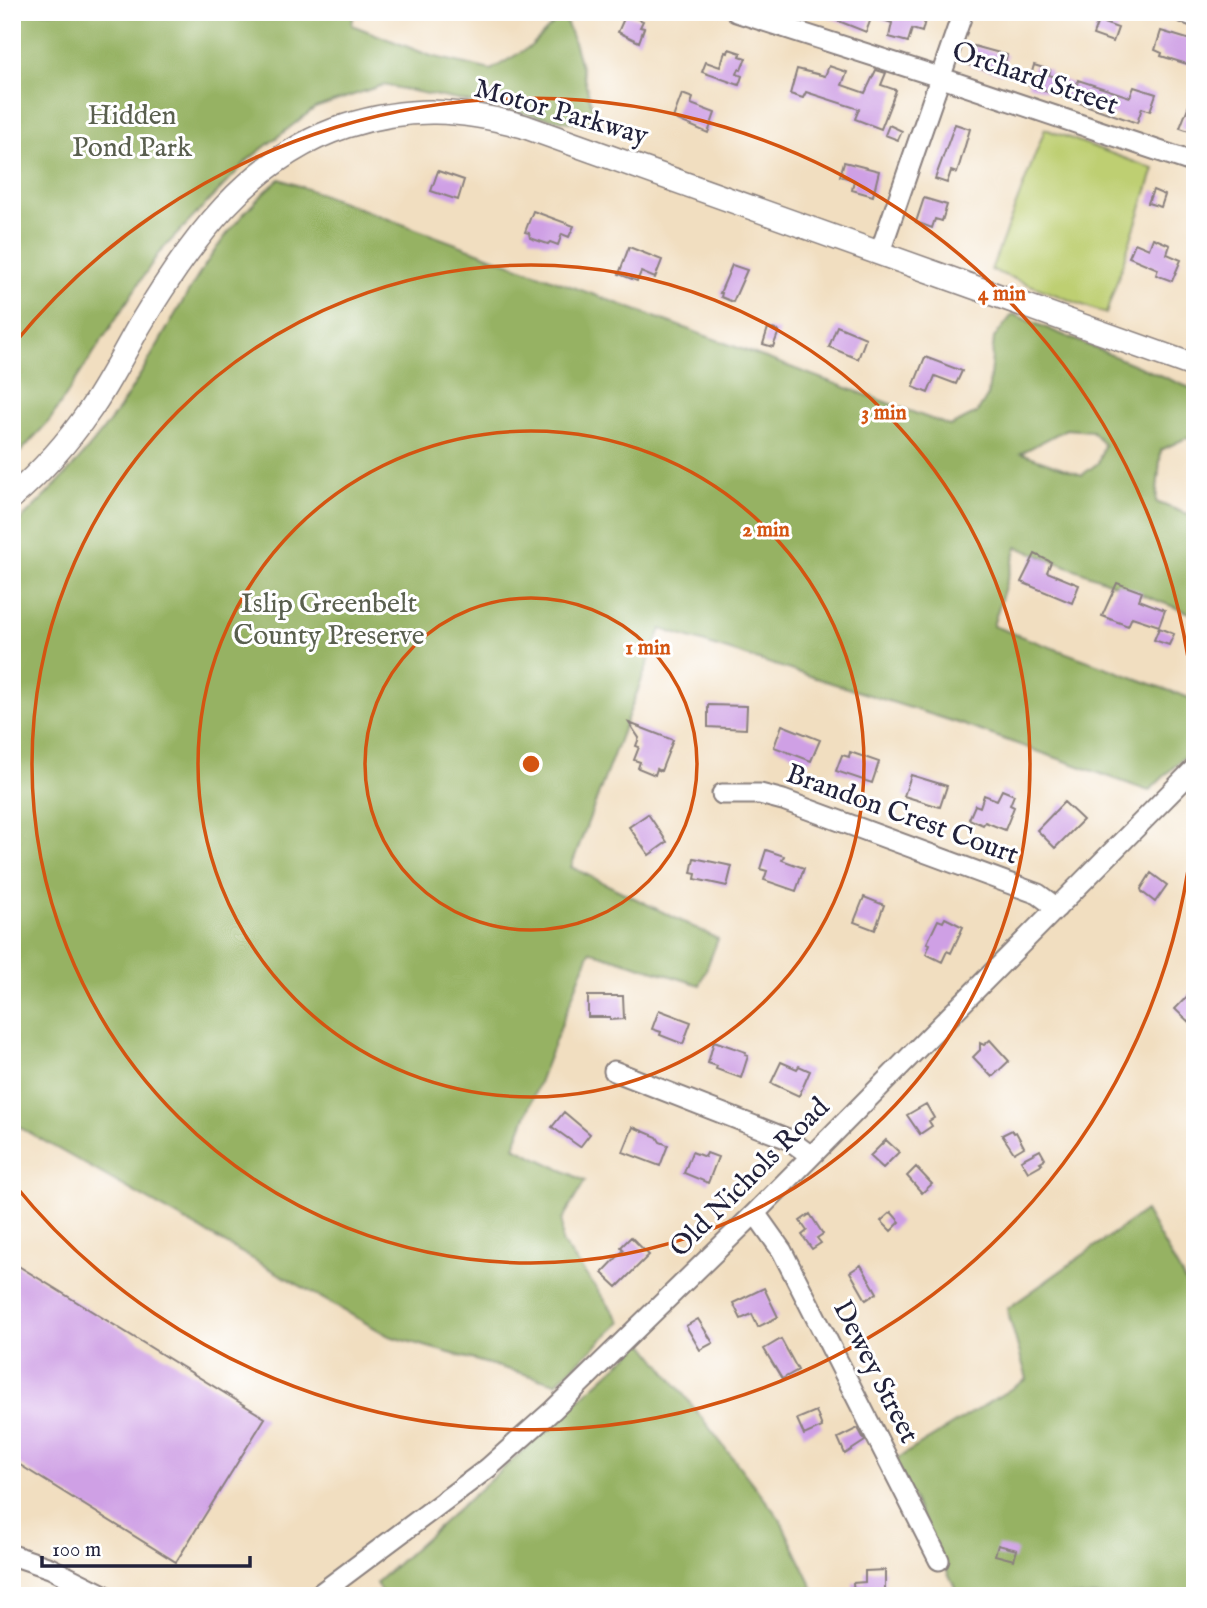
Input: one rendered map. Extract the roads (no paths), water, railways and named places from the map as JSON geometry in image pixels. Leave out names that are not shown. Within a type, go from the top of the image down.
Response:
[{"type":"main road","name":"Motor Parkway","points":[[12,497],[73,433],[103,390],[178,265],[230,201],[263,170],[301,145],[364,120],[401,112],[464,113],[504,121],[619,159],[1195,366]]},
{"type":"street","name":"Orchard Street","points":[[736,12],[1195,163]]},
{"type":"street","points":[[880,252],[963,12]]},
{"type":"street","points":[[1182,12],[1195,17]]},
{"type":"street","name":"Old Nichols Road","points":[[317,1596],[488,1468],[626,1340],[1195,768]]},
{"type":"street","name":"Brandon Crest Court","points":[[722,794],[760,794],[783,800],[1038,894],[1057,908]]},
{"type":"street","points":[[614,1071],[788,1139],[811,1156]]},
{"type":"street","name":"Dewey Street","points":[[755,1213],[782,1251],[939,1560]]},
{"type":"street","points":[[12,1555],[50,1568],[106,1596]]},
{"type":"park label","name":"Hidden Pond Park","points":[[132,132]]},
{"type":"park label","name":"Islip Greenbelt County Preserve","points":[[329,620]]}]
